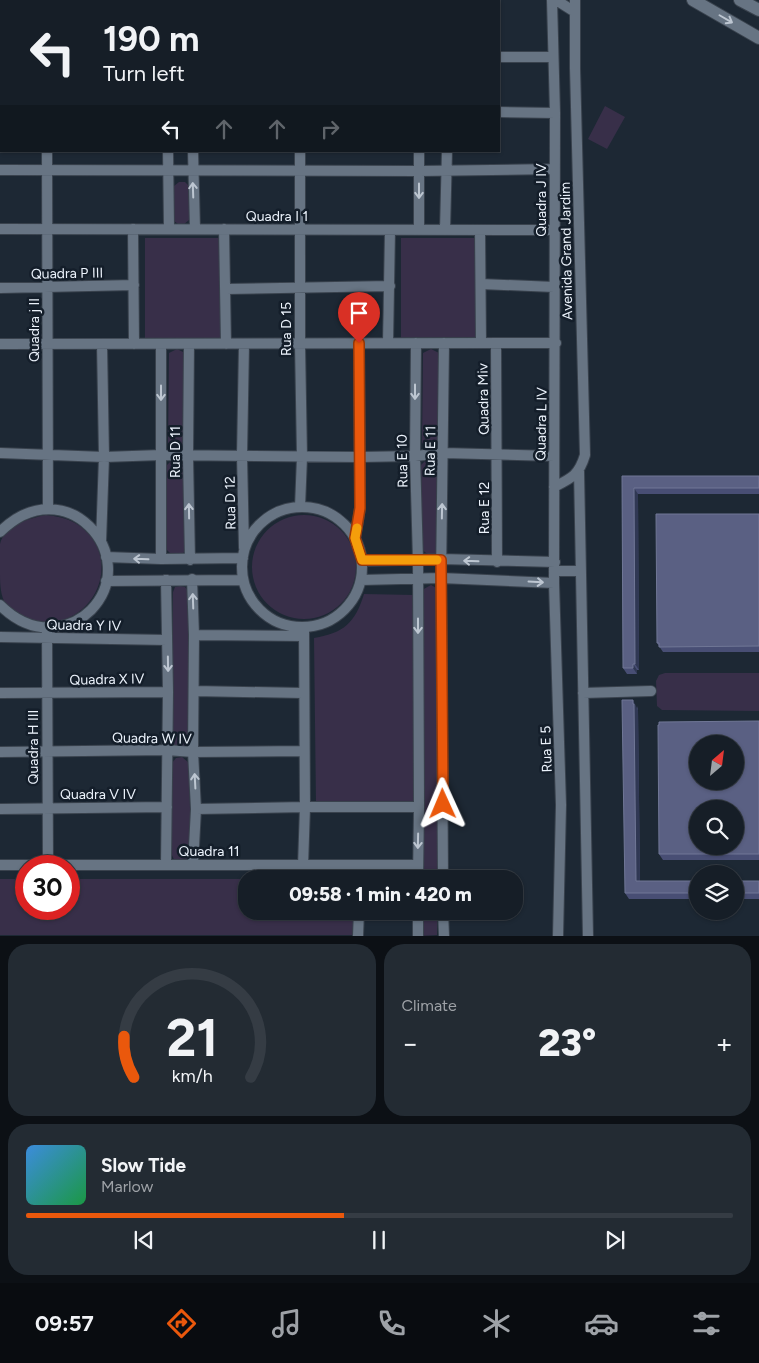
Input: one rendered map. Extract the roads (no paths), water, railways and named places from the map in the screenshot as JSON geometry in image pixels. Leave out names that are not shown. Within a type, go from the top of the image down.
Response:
[{"type":"street","points":[[444,0],[454,0]]},
{"type":"street","name":"Quadra J IV","points":[[552,0],[555,113],[554,287]]},
{"type":"street","points":[[556,0],[575,12]]},
{"type":"street","name":"Avenida Grand Jardim","points":[[575,0],[581,328],[586,439],[585,455],[578,471],[588,936]]},
{"type":"street","points":[[693,0],[759,38]]},
{"type":"street","points":[[740,0],[759,10]]},
{"type":"street","points":[[500,57],[553,57]]},
{"type":"street","points":[[500,112],[555,113]]},
{"type":"street","name":"Quadra j II","points":[[47,152],[48,508]]},
{"type":"street","points":[[168,152],[169,228]]},
{"type":"street","points":[[193,152],[195,229]]},
{"type":"street","name":"Rua D 15","points":[[300,152],[299,230],[302,457],[300,507]]},
{"type":"street","points":[[419,152],[419,230]]},
{"type":"street","points":[[445,230],[447,152]]},
{"type":"street","points":[[0,170],[419,171],[554,169]]},
{"type":"street","name":"Quadra I 1","points":[[0,229],[554,230]]},
{"type":"street","points":[[133,229],[134,344]]},
{"type":"street","points":[[224,230],[226,344]]},
{"type":"street","points":[[388,343],[390,230]]},
{"type":"street","points":[[480,230],[482,343]]},
{"type":"street","points":[[481,284],[554,287]]},
{"type":"street","name":"Quadra P III","points":[[0,288],[134,285]]},
{"type":"street","points":[[226,289],[300,286],[390,286]]},
{"type":"street","name":"Quadra L IV","points":[[554,287],[556,343],[554,567]]},
{"type":"street","points":[[355,538],[360,508],[359,343]]},
{"type":"street","name":"Rua E 10","points":[[416,343],[415,456],[418,560],[419,807],[417,870]]},
{"type":"street","name":"Rua E 11","points":[[443,870],[441,560],[444,454],[444,343]]},
{"type":"street","name":"Quadra Miv","points":[[496,343],[498,454]]},
{"type":"street","points":[[0,344],[556,343]]},
{"type":"street","points":[[101,542],[104,457],[102,344]]},
{"type":"street","points":[[161,344],[161,560]]},
{"type":"street","name":"Rua D 11","points":[[189,344],[188,456],[190,560]]},
{"type":"street","name":"Rua D 12","points":[[244,344],[242,456],[244,554]]},
{"type":"street","points":[[0,454],[104,457],[161,455],[302,457],[444,454],[554,456]]},
{"type":"street","name":"Rua E 12","points":[[498,454],[498,562]]},
{"type":"street","points":[[554,487],[573,477],[578,471]]},
{"type":"street","points":[[194,635],[304,632],[331,620],[345,610],[355,596],[361,580],[362,560],[355,538],[341,522],[322,510],[300,507],[281,511],[265,520],[252,533],[244,554],[243,580],[251,597],[263,612],[273,620],[304,632]]},
{"type":"street","points":[[0,532],[12,520],[29,511],[48,508],[64,511],[79,518],[92,528],[101,542],[106,557],[106,581],[102,594],[95,605],[74,622],[47,633],[21,622],[0,605]]},
{"type":"street","points":[[106,557],[190,560],[244,554]]},
{"type":"street","points":[[362,560],[498,562],[581,571]]},
{"type":"street","name":"Rua E 5","points":[[554,567],[561,805],[558,936]]},
{"type":"street","points":[[361,580],[441,578],[554,583]]},
{"type":"street","points":[[192,579],[194,635],[193,752],[196,809],[193,865]]},
{"type":"street","points":[[166,580],[168,692],[166,865]]},
{"type":"street","points":[[106,581],[243,580]]},
{"type":"street","points":[[302,866],[305,807],[304,632]]},
{"type":"street","name":"Quadra Y IV","points":[[0,637],[47,633],[167,640]]},
{"type":"street","name":"Quadra H III","points":[[47,633],[48,855]]},
{"type":"street","points":[[194,691],[303,692]]},
{"type":"street","points":[[583,693],[651,691]]},
{"type":"street","name":"Quadra X IV","points":[[0,693],[168,692]]},
{"type":"street","name":"Quadra W IV","points":[[0,752],[304,751]]},
{"type":"street","name":"Quadra V IV","points":[[0,809],[167,807]]},
{"type":"street","points":[[196,809],[419,807]]},
{"type":"street","name":"Quadra 11","points":[[0,865],[15,865]]},
{"type":"street","name":"Quadra 11","points":[[80,865],[417,865]]},
{"type":"street","points":[[358,936],[359,920]]},
{"type":"street","points":[[418,920],[418,936]]},
{"type":"street","points":[[443,920],[444,936]]}]
